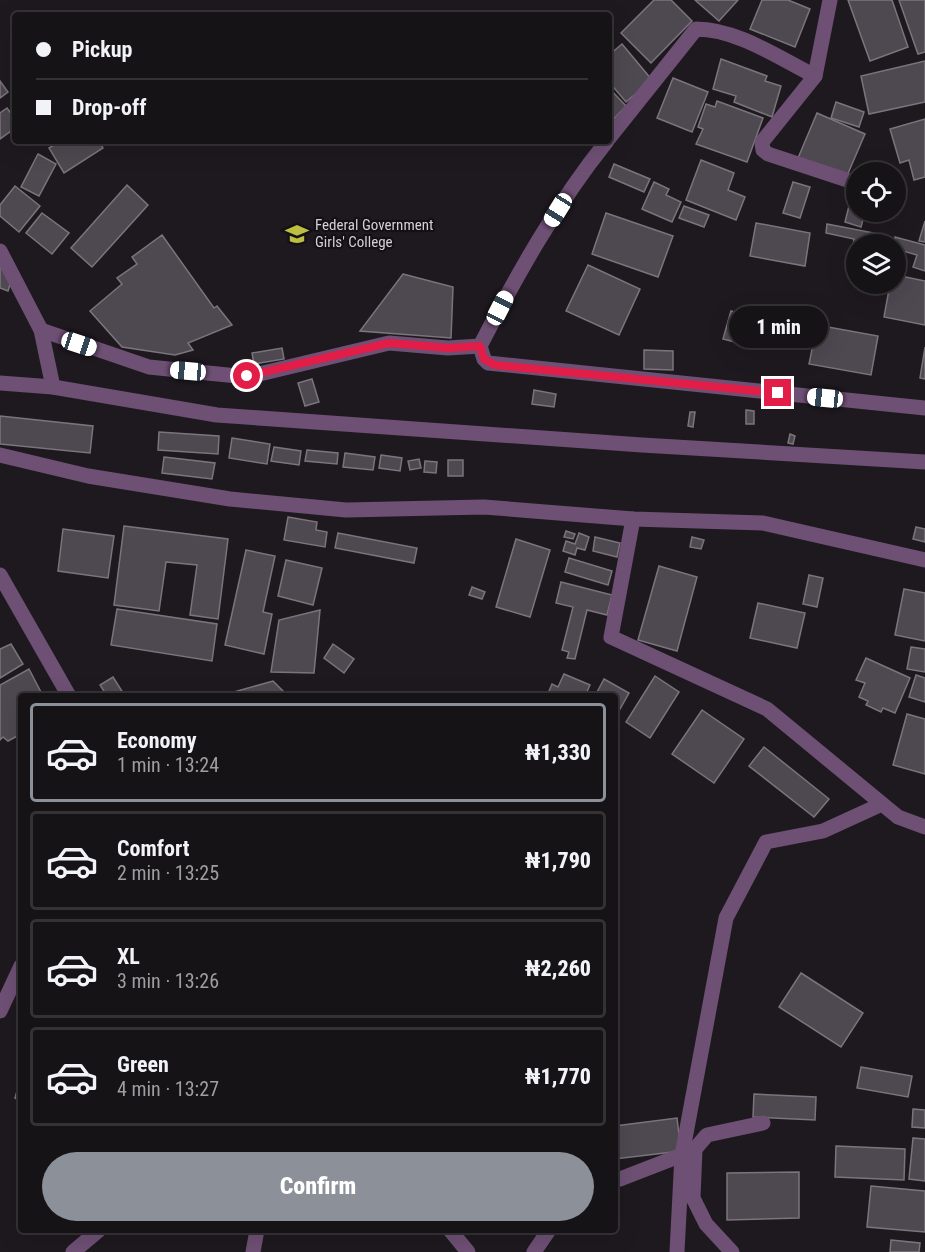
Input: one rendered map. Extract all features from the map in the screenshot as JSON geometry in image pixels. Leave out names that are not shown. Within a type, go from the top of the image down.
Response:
[{"type":"street","points":[[830,0],[816,75],[762,142],[763,150],[768,154],[846,180]]},
{"type":"street","points":[[612,135],[696,29],[714,29],[735,37],[816,75]]},
{"type":"street","points":[[605,144],[582,171],[516,279],[480,346],[484,359],[495,365],[925,408]]},
{"type":"street","points":[[0,251],[41,330],[53,387]]},
{"type":"street","points":[[41,330],[149,367],[247,376],[389,343],[448,348],[480,346]]},
{"type":"street","points":[[0,383],[53,387],[217,415],[925,462]]},
{"type":"street","points":[[0,456],[88,476],[265,502],[346,510],[484,507],[633,519],[763,523],[925,560]]},
{"type":"street","points":[[633,519],[611,638],[767,709],[898,818],[925,827]]},
{"type":"street","points":[[0,575],[67,693]]},
{"type":"street","points":[[677,1252],[682,1155],[726,918],[766,842],[823,831],[882,804]]},
{"type":"street","points":[[0,1011],[18,972]]},
{"type":"street","points":[[732,1252],[705,1224],[693,1198],[695,1149],[707,1135],[763,1123]]},
{"type":"street","points":[[618,1178],[682,1155]]},
{"type":"street","points":[[73,1252],[95,1233]]},
{"type":"street","points":[[253,1252],[256,1233]]},
{"type":"street","points":[[452,1233],[468,1252]]},
{"type":"street","points":[[534,1252],[547,1233]]},
{"type":"building","points":[[654,0],[671,0],[692,21],[651,63],[621,33]]},
{"type":"building","points":[[695,0],[738,0],[719,21]]},
{"type":"building","points":[[762,0],[788,0],[810,9],[795,47],[750,29]]},
{"type":"building","points":[[848,0],[892,0],[908,47],[870,61]]},
{"type":"building","points":[[899,0],[925,0],[925,52],[918,54]]},
{"type":"building","points":[[622,44],[652,80],[626,102],[612,86],[612,52]]},
{"type":"building","points":[[721,59],[767,76],[765,81],[781,86],[772,117],[734,102],[736,96],[713,89]]},
{"type":"building","points":[[925,61],[925,102],[869,114],[861,76]]},
{"type":"building","points":[[673,78],[708,92],[692,132],[657,118]]},
{"type":"building","points":[[0,81],[8,92],[0,98]]},
{"type":"building","points":[[612,91],[626,106],[612,121]]},
{"type":"building","points":[[717,101],[763,118],[747,162],[696,144],[703,129],[698,127],[706,104],[715,107]]},
{"type":"building","points":[[836,102],[864,112],[859,127],[831,118]]},
{"type":"building","points":[[7,108],[12,115],[12,130],[0,139],[0,113]]},
{"type":"building","points":[[817,113],[865,134],[853,162],[846,162],[846,178],[798,158]]},
{"type":"building","points":[[925,119],[925,177],[914,180],[909,160],[900,162],[890,129]]},
{"type":"building","points":[[55,144],[101,144],[103,148],[64,173],[49,148]]},
{"type":"building","points":[[38,154],[56,164],[39,196],[21,187]]},
{"type":"building","points":[[701,160],[734,173],[728,190],[745,197],[736,220],[686,200]]},
{"type":"building","points":[[614,164],[650,179],[644,192],[609,177]]},
{"type":"building","points":[[654,182],[669,189],[666,195],[681,202],[672,222],[642,209]]},
{"type":"building","points":[[793,182],[810,187],[800,218],[783,213]]},
{"type":"building","points":[[127,185],[148,205],[92,267],[71,248]]},
{"type":"building","points":[[15,186],[40,206],[19,232],[0,216],[0,205]]},
{"type":"building","points":[[684,206],[709,215],[704,227],[679,218]]},
{"type":"building","points":[[42,213],[69,233],[52,254],[26,233]]},
{"type":"building","points":[[606,213],[673,236],[658,277],[592,254]]},
{"type":"building","points":[[846,218],[846,222],[862,222],[861,227],[845,222]]},
{"type":"building","points":[[925,221],[925,242],[919,241]]},
{"type":"building","points":[[756,223],[810,233],[805,266],[750,256]]},
{"type":"building","points":[[827,224],[874,233],[846,234],[846,237],[826,233]]},
{"type":"building","points":[[162,235],[214,308],[217,306],[232,325],[188,343],[193,350],[175,355],[122,347],[90,311],[122,284],[117,278],[137,264],[132,257]]},
{"type":"building","points":[[906,240],[925,245],[925,271],[913,267],[917,255],[906,252]]},
{"type":"building","points":[[0,259],[15,268],[8,291],[0,288]]},
{"type":"building","points":[[588,265],[640,289],[619,335],[566,311]]},
{"type":"building","points":[[403,274],[453,287],[451,338],[360,331]]},
{"type":"building","points":[[906,277],[925,281],[925,325],[884,317],[888,294],[906,294]]},
{"type":"building","points":[[731,311],[746,315],[739,343],[723,339]]},
{"type":"building","points":[[817,325],[878,336],[871,375],[809,364]]},
{"type":"building","points":[[925,347],[925,379],[920,378]]},
{"type":"building","points":[[282,348],[284,359],[254,364],[252,353]]},
{"type":"building","points":[[644,350],[673,351],[673,370],[644,369]]},
{"type":"building","points":[[312,379],[319,402],[305,406],[298,383]]},
{"type":"building","points":[[534,390],[556,394],[554,407],[532,404]]},
{"type":"building","points":[[746,410],[754,411],[754,424],[746,424]]},
{"type":"building","points":[[690,412],[695,412],[693,427],[688,426]]},
{"type":"building","points":[[0,416],[93,426],[90,453],[0,444]]},
{"type":"building","points":[[159,432],[219,436],[218,454],[158,450]]},
{"type":"building","points":[[790,434],[795,436],[793,444],[788,443]]},
{"type":"building","points":[[232,438],[270,444],[267,464],[229,458]]},
{"type":"building","points":[[274,447],[301,451],[299,465],[271,461]]},
{"type":"building","points":[[307,450],[338,453],[337,464],[305,461]]},
{"type":"building","points":[[345,453],[375,457],[373,470],[343,467]]},
{"type":"building","points":[[381,455],[402,458],[400,471],[379,468]]},
{"type":"building","points":[[164,457],[215,463],[212,479],[162,473]]},
{"type":"building","points":[[419,459],[421,468],[410,470],[408,461]]},
{"type":"building","points":[[448,460],[463,460],[463,476],[448,476]]},
{"type":"building","points":[[425,461],[437,462],[436,473],[424,472]]},
{"type":"building","points":[[288,517],[317,522],[316,530],[327,532],[325,547],[284,540]]},
{"type":"building","points":[[124,526],[228,539],[218,619],[190,615],[197,565],[166,562],[159,611],[114,605]]},
{"type":"building","points":[[916,527],[925,529],[925,542],[913,539]]},
{"type":"building","points":[[63,529],[114,536],[108,578],[58,571]]},
{"type":"building","points":[[566,531],[575,534],[573,539],[564,537]]},
{"type":"building","points":[[338,533],[417,548],[414,563],[335,548]]},
{"type":"building","points":[[579,533],[589,537],[585,550],[577,548],[575,555],[563,551],[566,541],[575,544]]},
{"type":"building","points":[[595,537],[620,543],[617,557],[593,551]]},
{"type":"building","points":[[692,537],[704,540],[701,549],[690,547]]},
{"type":"building","points":[[516,539],[550,550],[530,617],[496,607]]},
{"type":"building","points":[[246,550],[275,556],[263,612],[272,614],[264,654],[225,645]]},
{"type":"building","points":[[569,558],[612,571],[608,585],[565,572]]},
{"type":"building","points":[[286,560],[322,568],[313,605],[278,596]]},
{"type":"building","points":[[659,566],[697,577],[677,651],[638,640]]},
{"type":"building","points":[[809,575],[823,578],[817,607],[803,604]]},
{"type":"building","points":[[561,582],[612,595],[607,615],[587,610],[575,659],[567,658],[569,652],[562,650],[573,607],[556,603]]},
{"type":"building","points":[[472,587],[485,592],[482,599],[469,595]]},
{"type":"building","points":[[904,589],[925,593],[925,641],[895,635]]},
{"type":"building","points":[[758,603],[805,613],[797,648],[750,638]]},
{"type":"building","points":[[117,609],[217,624],[212,661],[111,645]]},
{"type":"building","points":[[320,610],[314,673],[271,672],[279,620]]},
{"type":"building","points":[[11,644],[23,664],[0,678],[0,649]]},
{"type":"building","points":[[333,644],[354,659],[344,673],[324,658]]},
{"type":"building","points":[[911,647],[925,649],[925,672],[907,669]]},
{"type":"building","points":[[866,658],[910,678],[895,713],[883,708],[881,712],[866,705],[868,701],[859,697],[865,683],[856,680]]},
{"type":"building","points":[[29,669],[41,693],[18,693],[18,736],[8,741],[3,737],[0,740],[0,685]]},
{"type":"building","points":[[564,674],[590,685],[586,693],[548,693],[552,684],[558,687]]},
{"type":"building","points":[[916,675],[925,678],[925,702],[909,697]]},
{"type":"building","points":[[655,676],[679,692],[650,738],[626,722]]},
{"type":"building","points":[[113,677],[123,693],[105,693],[100,685]]},
{"type":"building","points":[[604,679],[629,693],[618,713],[618,693],[597,693]]},
{"type":"building","points":[[273,681],[285,693],[234,693]]},
{"type":"building","points":[[702,710],[744,739],[714,783],[672,754]]},
{"type":"building","points":[[907,714],[925,719],[925,774],[893,765]]},
{"type":"building","points":[[764,747],[829,799],[814,817],[749,766]]},
{"type":"building","points":[[801,973],[863,1013],[841,1047],[779,1007]]},
{"type":"building","points":[[861,1067],[912,1076],[908,1097],[857,1088]]},
{"type":"building","points":[[754,1094],[816,1097],[815,1120],[753,1117]]},
{"type":"building","points":[[913,1109],[925,1110],[925,1128],[912,1127]]},
{"type":"building","points":[[677,1118],[681,1151],[618,1159],[618,1126]]},
{"type":"building","points":[[913,1138],[925,1139],[925,1181],[909,1179]]},
{"type":"building","points":[[836,1146],[905,1149],[904,1180],[835,1177]]},
{"type":"building","points":[[799,1172],[799,1218],[727,1220],[727,1173]]},
{"type":"building","points":[[871,1186],[925,1191],[925,1232],[867,1227]]},
{"type":"building","points":[[891,1240],[920,1243],[919,1252],[890,1252]]},
{"type":"place","name":"Federal Government Girls' College","points":[[297,234]]},
{"type":"route","points":[[247,376],[389,343],[448,348],[480,346],[484,359],[495,365],[778,393]]}]
